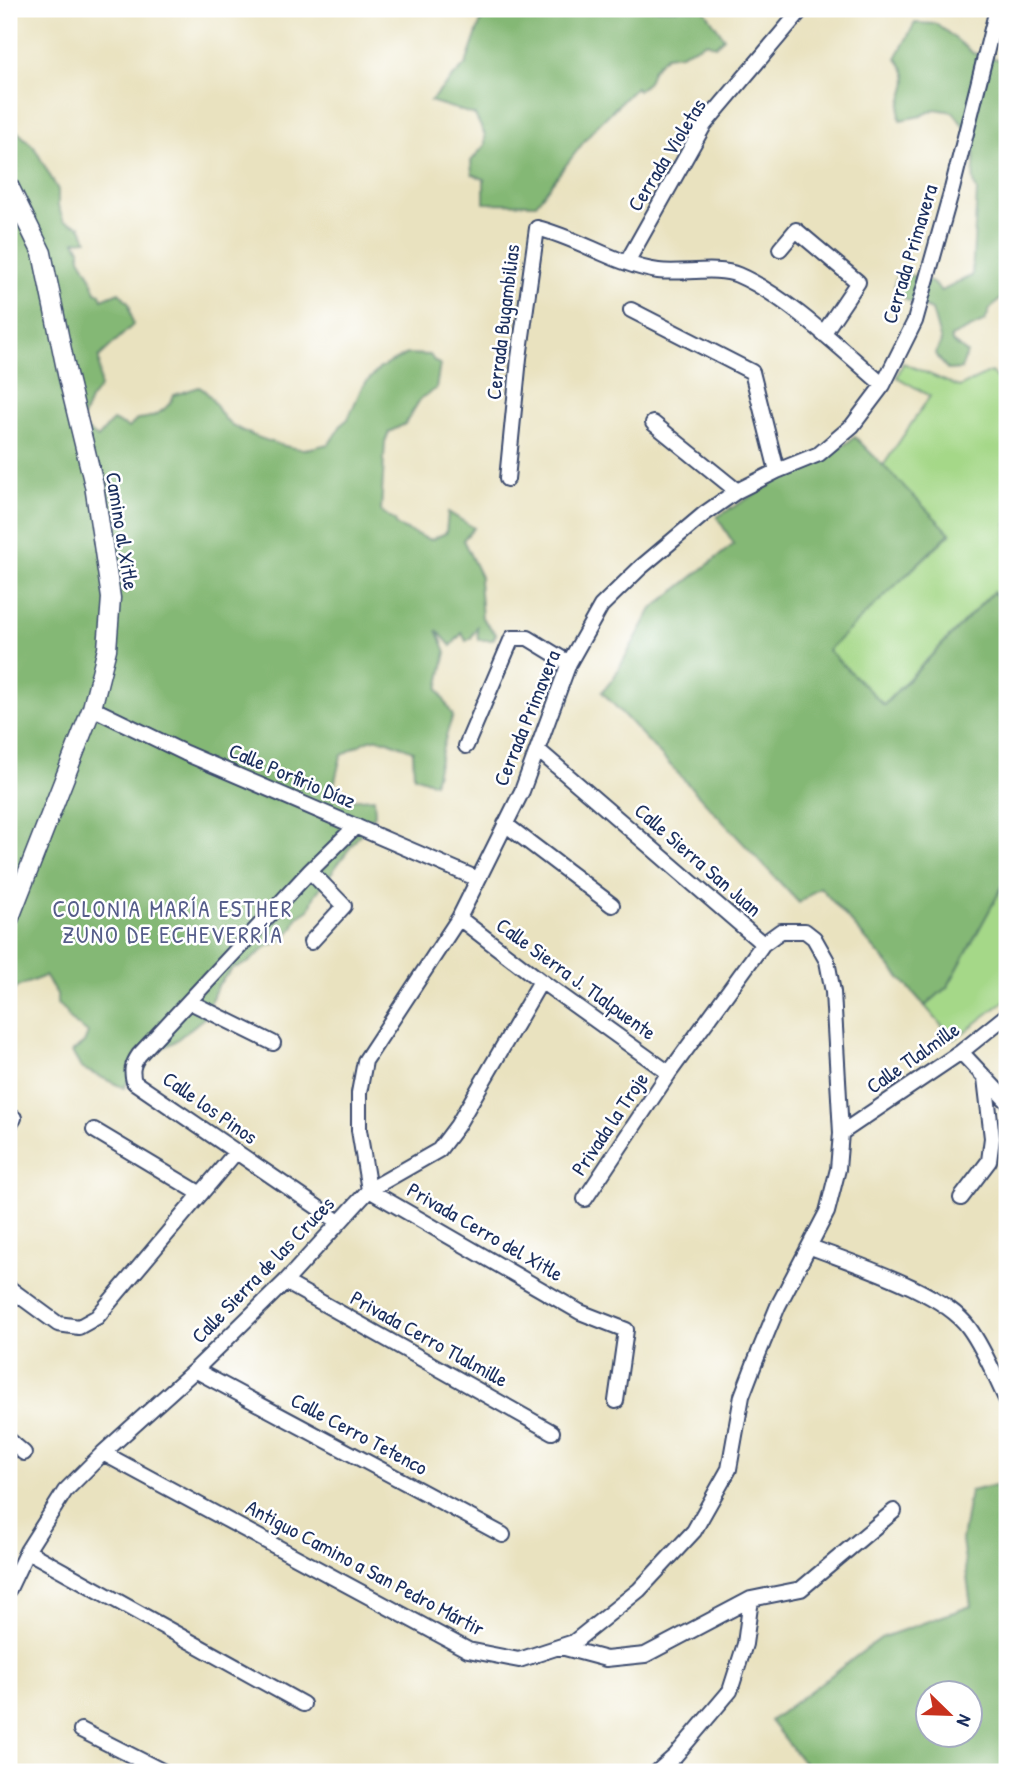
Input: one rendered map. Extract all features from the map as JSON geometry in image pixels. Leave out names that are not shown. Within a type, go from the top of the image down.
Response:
[{"type":"street","name":"Cerrada Violetas","points":[[627,262],[704,125],[802,9]]},
{"type":"street","name":"Cerrada Primavera","points":[[369,1189],[359,1130],[359,1093],[365,1061],[458,918],[538,750],[569,663],[601,606],[640,568],[704,514],[737,491],[819,454],[852,426],[883,385],[915,321],[952,189],[997,9]]},
{"type":"street","name":"Camino al Xitle","points":[[9,186],[42,253],[96,498],[111,597],[107,649],[92,708],[9,920]]},
{"type":"street","name":"Cerrada Bugambilias","points":[[507,479],[519,358],[537,228],[658,271],[725,270],[736,274],[773,295],[883,385]]},
{"type":"street","points":[[780,249],[796,230],[858,282],[823,334]]},
{"type":"street","points":[[631,310],[752,372],[777,471]]},
{"type":"street","points":[[653,422],[737,491]]},
{"type":"street","points":[[466,746],[512,638],[528,638],[569,663]]},
{"type":"street","name":"Calle Porfirio Díaz","points":[[92,708],[185,753],[478,879]]},
{"type":"street","name":"Calle Sierra San Juan","points":[[538,750],[763,944],[781,931],[806,931],[814,938],[827,961],[833,992],[841,1133]]},
{"type":"street","points":[[505,824],[612,905]]},
{"type":"street","name":"Calle los Pinos","points":[[339,1222],[134,1082],[131,1072],[139,1055],[310,871],[356,826]]},
{"type":"street","points":[[310,871],[344,906],[311,942]]},
{"type":"street","name":"Calle Sierra J. Tlalpuente","points":[[458,918],[669,1073]]},
{"type":"street","name":"Privada la Troje","points":[[585,1199],[669,1073],[763,944]]},
{"type":"street","name":"Calle Sierra de las Cruces","points":[[9,1589],[27,1551],[65,1490],[195,1370],[285,1282],[369,1189],[439,1150],[457,1126],[541,981]]},
{"type":"street","points":[[190,1002],[273,1043]]},
{"type":"street","name":"Calle Tlalmille","points":[[841,1133],[961,1052],[1007,1015]]},
{"type":"street","points":[[961,1052],[1007,1101]]},
{"type":"street","points":[[961,1198],[989,1161],[992,1138],[985,1078]]},
{"type":"street","points":[[94,1129],[201,1194]]},
{"type":"street","name":"Antiguo Camino a San Pedro Mártir","points":[[103,1453],[468,1650],[519,1660],[573,1642],[639,1590],[694,1531],[729,1469],[742,1396],[778,1306],[827,1212],[838,1169],[841,1133]]},
{"type":"street","points":[[9,1288],[58,1324],[79,1327],[97,1317],[236,1152]]},
{"type":"street","name":"Privada Cerro del Xitle","points":[[369,1189],[580,1312],[626,1330],[616,1401]]},
{"type":"street","points":[[811,1247],[901,1282],[939,1302],[968,1327],[1007,1401]]},
{"type":"street","name":"Privada Cerro Tlalmille","points":[[285,1282],[552,1432]]},
{"type":"street","name":"Calle Cerro Tetenco","points":[[195,1370],[503,1535]]},
{"type":"street","points":[[9,1440],[24,1452]]},
{"type":"street","points":[[559,1647],[606,1658],[645,1655],[751,1599],[801,1589],[894,1511]]},
{"type":"street","points":[[27,1551],[303,1704]]},
{"type":"street","points":[[657,1772],[675,1756],[730,1691],[745,1644],[751,1599]]},
{"type":"street","points":[[81,1730],[164,1772]]},
{"type":"green space","points":[[485,9],[704,9],[724,38],[715,46],[707,42],[681,54],[666,56],[653,69],[648,82],[638,91],[636,87],[593,130],[536,204],[484,203],[484,179],[472,174],[471,161],[485,145],[485,135],[475,115],[430,101],[466,64]]},
{"type":"green space","points":[[915,23],[937,24],[973,53],[1007,59],[1007,293],[990,309],[985,321],[951,337],[952,342],[967,353],[961,369],[948,370],[935,354],[941,342],[932,310],[906,300],[894,286],[897,276],[910,276],[927,280],[941,291],[972,276],[977,191],[974,181],[974,152],[969,136],[953,112],[935,109],[921,116],[900,120],[907,82],[903,67],[896,58]]},
{"type":"green space","points":[[9,124],[34,147],[58,190],[58,206],[64,221],[80,226],[87,240],[75,241],[96,292],[102,299],[119,292],[129,303],[133,325],[99,357],[100,387],[90,400],[80,425],[98,438],[113,420],[129,428],[137,419],[154,415],[164,409],[174,395],[199,387],[211,397],[232,425],[284,446],[312,448],[329,444],[348,419],[362,387],[380,368],[407,354],[430,355],[440,364],[436,389],[421,398],[405,424],[389,432],[385,442],[381,511],[395,521],[397,526],[430,540],[446,533],[448,512],[474,528],[463,540],[481,577],[482,618],[496,634],[493,640],[478,640],[477,627],[471,638],[466,641],[462,633],[451,646],[437,630],[446,652],[438,689],[453,716],[434,783],[414,776],[413,751],[382,739],[370,740],[341,756],[333,789],[344,800],[374,798],[375,814],[315,895],[309,910],[297,918],[286,936],[266,947],[248,963],[232,969],[217,986],[204,1018],[174,1042],[141,1059],[124,1088],[81,1068],[72,1052],[84,1043],[88,1033],[69,1019],[66,1011],[57,1004],[57,994],[45,976],[17,987],[9,995]]},
{"type":"green space","points":[[903,363],[959,387],[991,372],[1007,388],[1007,605],[992,593],[883,705],[827,650],[950,534],[883,466],[930,396],[897,377]]},
{"type":"green space","points":[[855,437],[950,533],[828,650],[884,705],[993,592],[1007,605],[1007,878],[948,986],[925,1006],[820,887],[799,903],[602,692],[613,679],[652,609],[734,544],[717,517],[788,474],[827,457]]},
{"type":"green space","points":[[1007,878],[1007,999],[954,1040],[925,1006],[948,986]]},
{"type":"green space","points":[[1007,1483],[1007,1772],[811,1772],[770,1721],[881,1638],[971,1606],[962,1540],[970,1491]]},
{"type":"district","name":"COLONIA MARÍA ESTHER ZUNO DE ECHEVERRÍA","points":[[173,922]]}]
